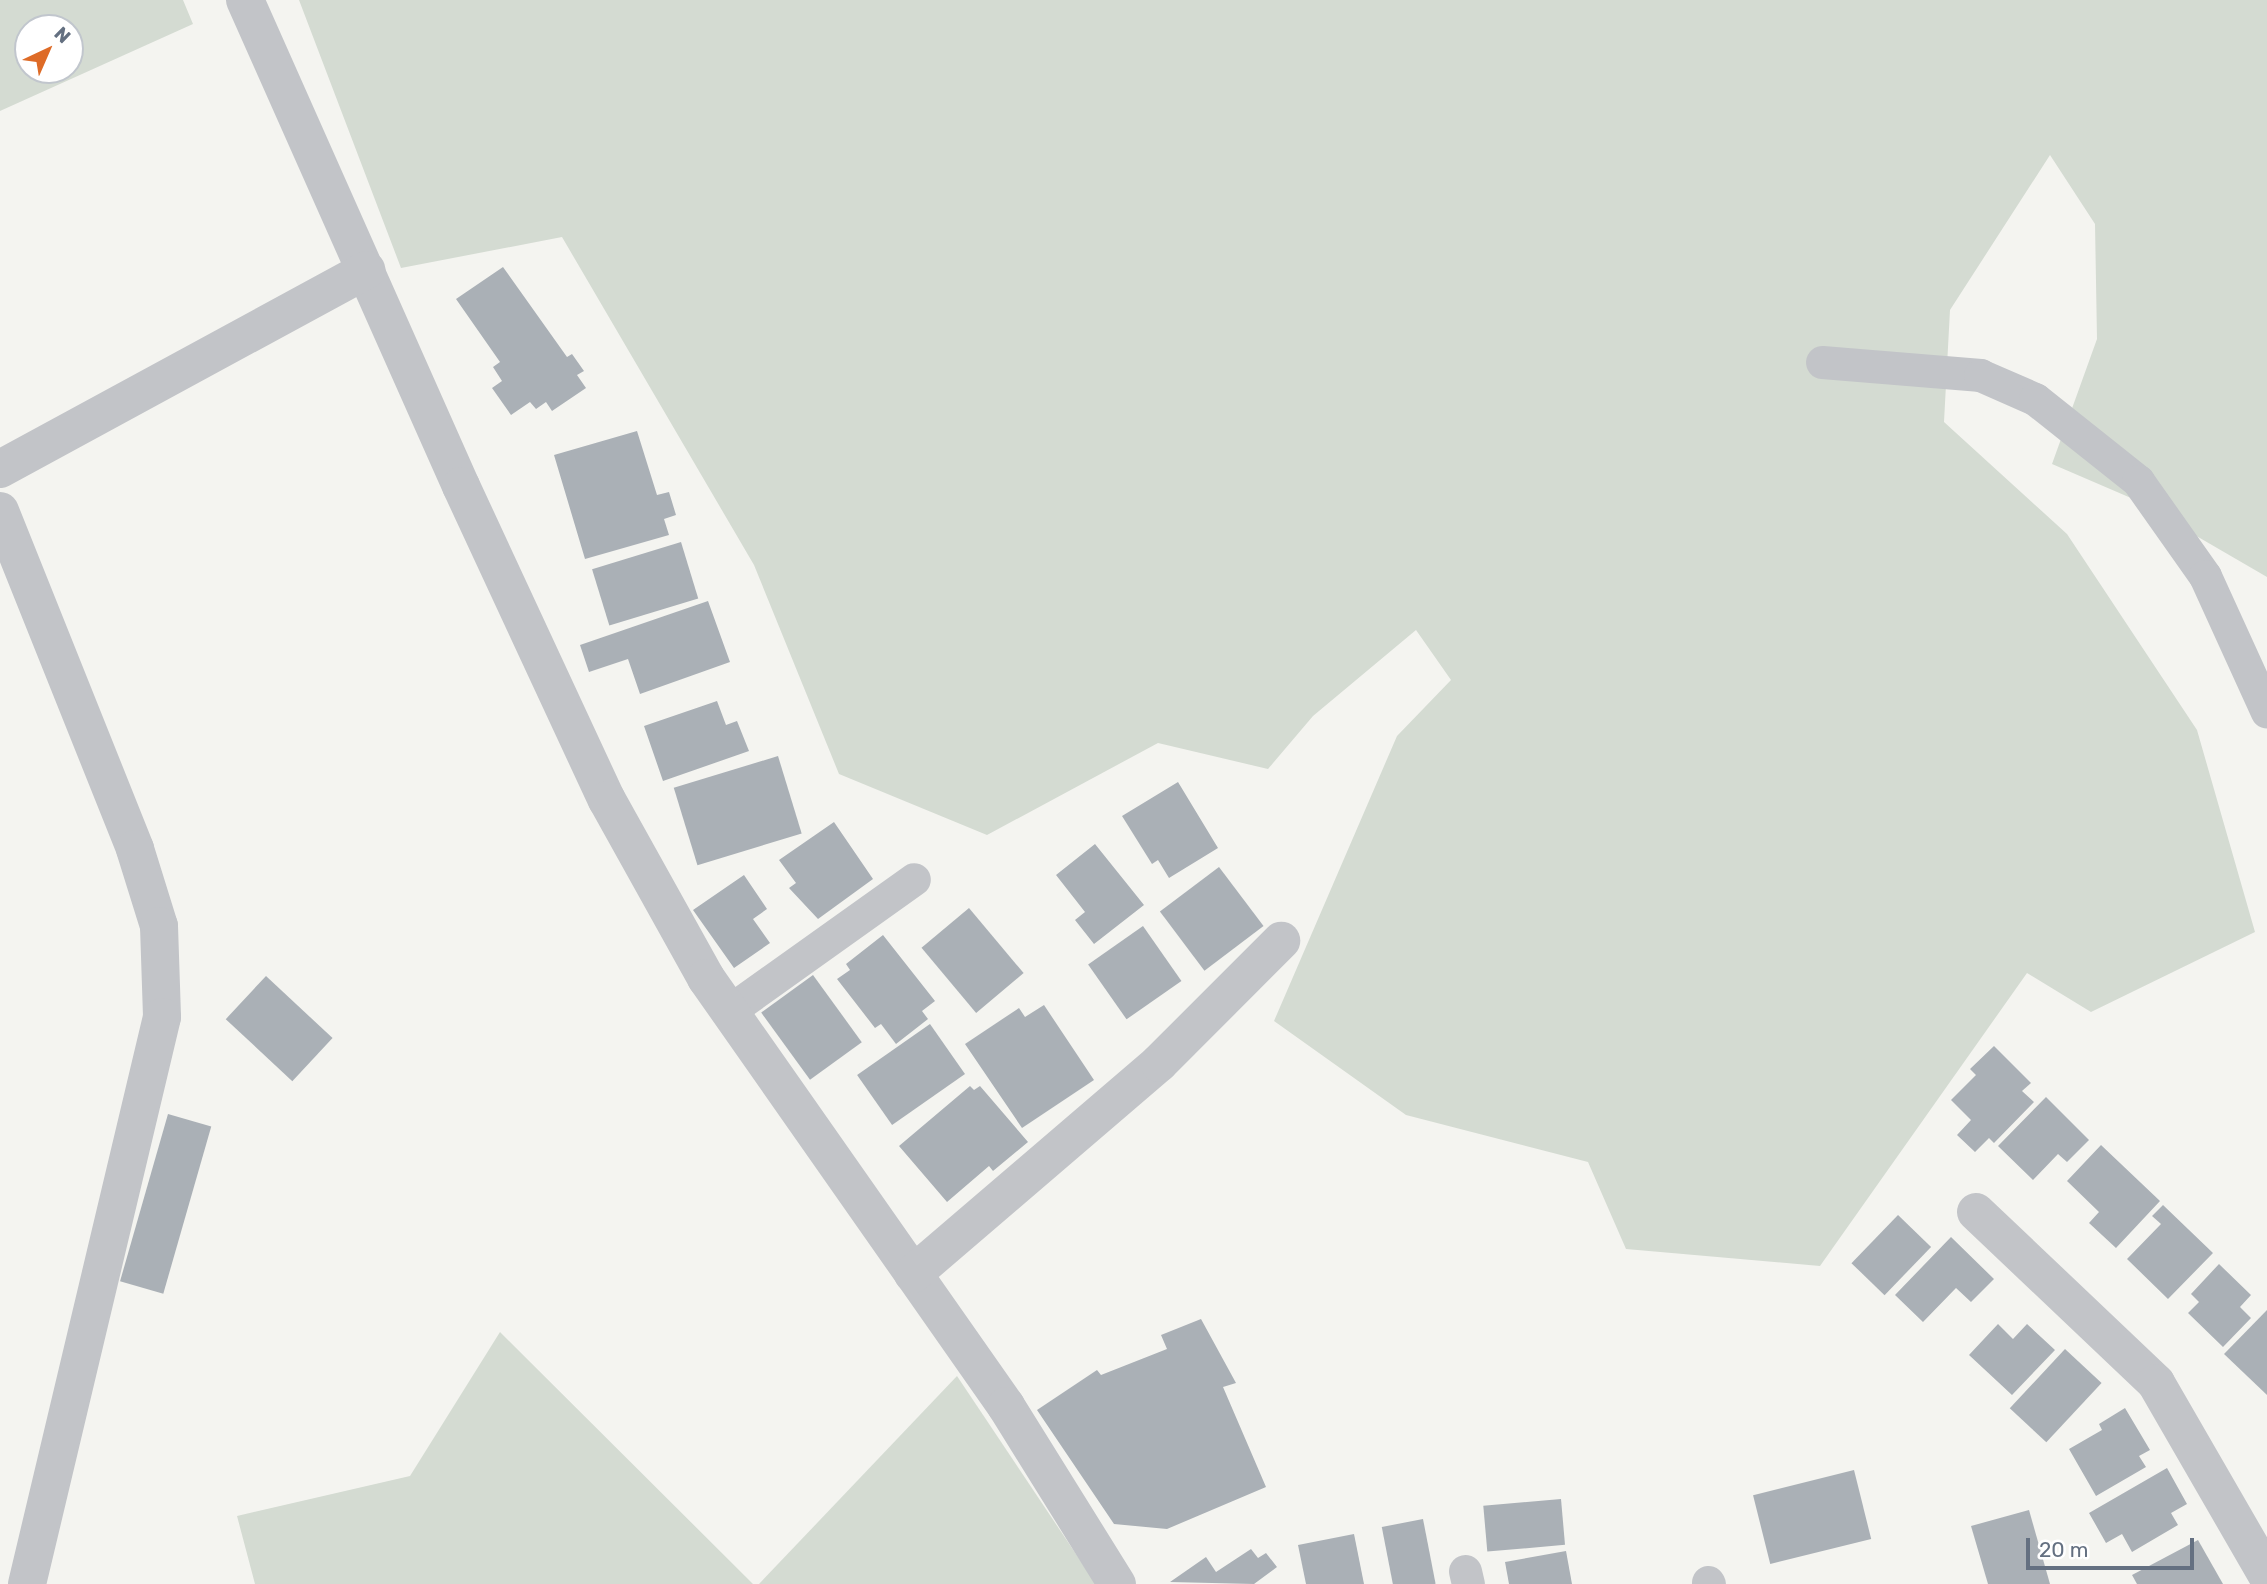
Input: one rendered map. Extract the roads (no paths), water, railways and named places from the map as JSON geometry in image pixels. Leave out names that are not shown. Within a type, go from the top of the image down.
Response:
[{"type":"street","points":[[245,0],[607,800],[705,978],[1006,1406],[1118,1584]]},
{"type":"street","points":[[0,468],[366,270]]},
{"type":"street","points":[[0,511],[135,849],[159,926],[162,1017],[27,1584]]},
{"type":"street","points":[[913,1274],[1159,1063],[1281,941]]},
{"type":"street","points":[[1976,1212],[2156,1383],[2267,1575]]},
{"type":"lane","points":[[1822,362],[1980,375],[2035,399],[2138,481],[2205,576],[2267,712]]},
{"type":"lane","points":[[729,1011],[914,879]]}]
